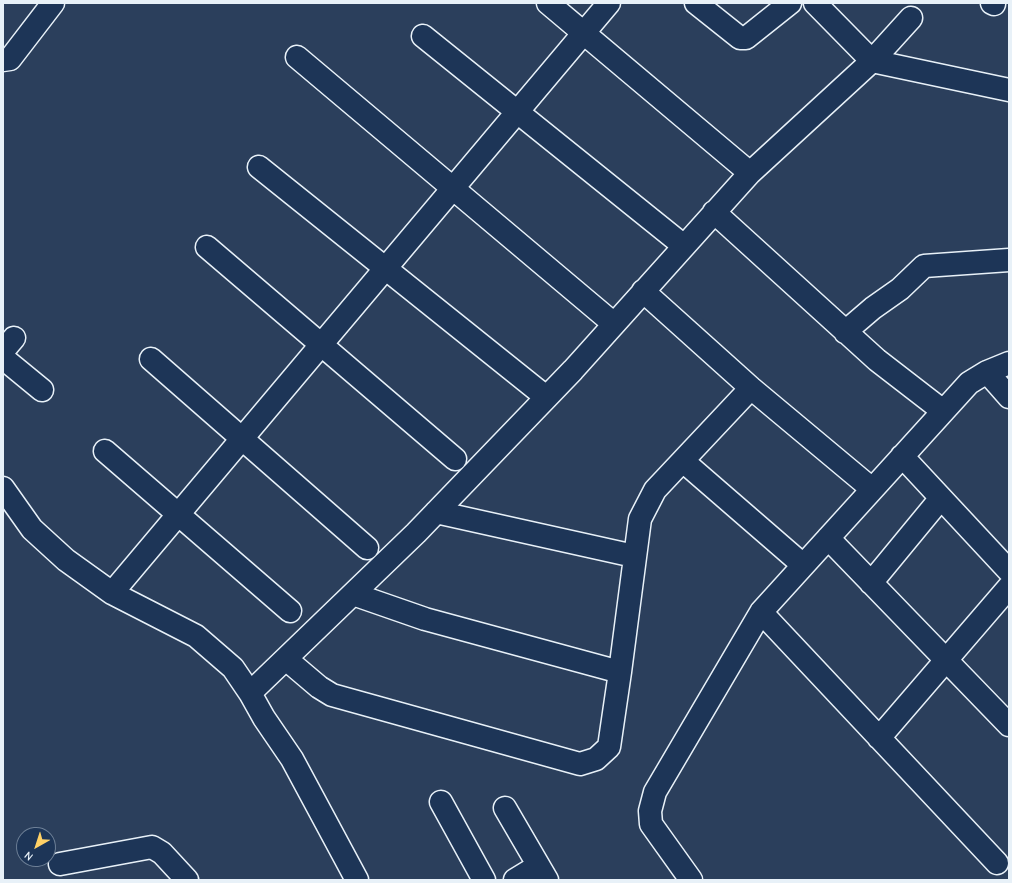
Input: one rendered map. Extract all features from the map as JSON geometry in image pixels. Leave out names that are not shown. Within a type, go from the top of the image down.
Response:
[{"type":"street","points":[[3,60],[10,59],[53,3]]},
{"type":"street","points":[[548,3],[750,173]]},
{"type":"street","points":[[112,593],[609,3]]},
{"type":"street","points":[[696,3],[740,38],[746,38],[790,3]]},
{"type":"street","points":[[815,3],[872,61],[1009,90]]},
{"type":"street","points":[[250,693],[436,512],[614,324],[750,173],[872,61],[911,18]]},
{"type":"street","points":[[422,36],[684,246]]},
{"type":"street","points":[[297,57],[614,324]]},
{"type":"street","points":[[259,167],[546,397]]},
{"type":"street","points":[[714,212],[845,332],[889,370],[943,411]]},
{"type":"street","points":[[207,248],[455,459]]},
{"type":"street","points":[[845,332],[873,308],[900,288],[924,266],[1009,260]]},
{"type":"street","points":[[644,291],[752,388],[872,489]]},
{"type":"street","points":[[3,358],[42,390]]},
{"type":"street","points":[[151,359],[366,548]]},
{"type":"street","points":[[691,880],[650,824],[650,811],[655,792],[761,612],[969,383],[987,372],[1009,363]]},
{"type":"street","points":[[987,372],[1009,397]]},
{"type":"street","points":[[286,659],[318,687],[332,695],[580,764],[596,759],[608,747],[620,672],[640,519],[655,490],[752,388]]},
{"type":"street","points":[[105,451],[290,611]]},
{"type":"street","points":[[902,456],[1009,571]]},
{"type":"street","points":[[683,461],[803,565]]},
{"type":"street","points":[[3,488],[32,529],[66,560],[112,593],[196,636],[233,668],[292,759],[357,880]]},
{"type":"street","points":[[871,583],[941,498]]},
{"type":"street","points":[[436,512],[634,556]]},
{"type":"street","points":[[828,538],[1009,725]]},
{"type":"street","points":[[880,738],[1009,587]]},
{"type":"street","points":[[353,594],[425,619],[620,672]]},
{"type":"street","points":[[761,612],[997,863]]},
{"type":"street","points":[[441,802],[484,880]]},
{"type":"street","points":[[505,808],[543,873],[515,880]]},
{"type":"street","points":[[60,864],[152,847],[162,853],[187,880]]}]
